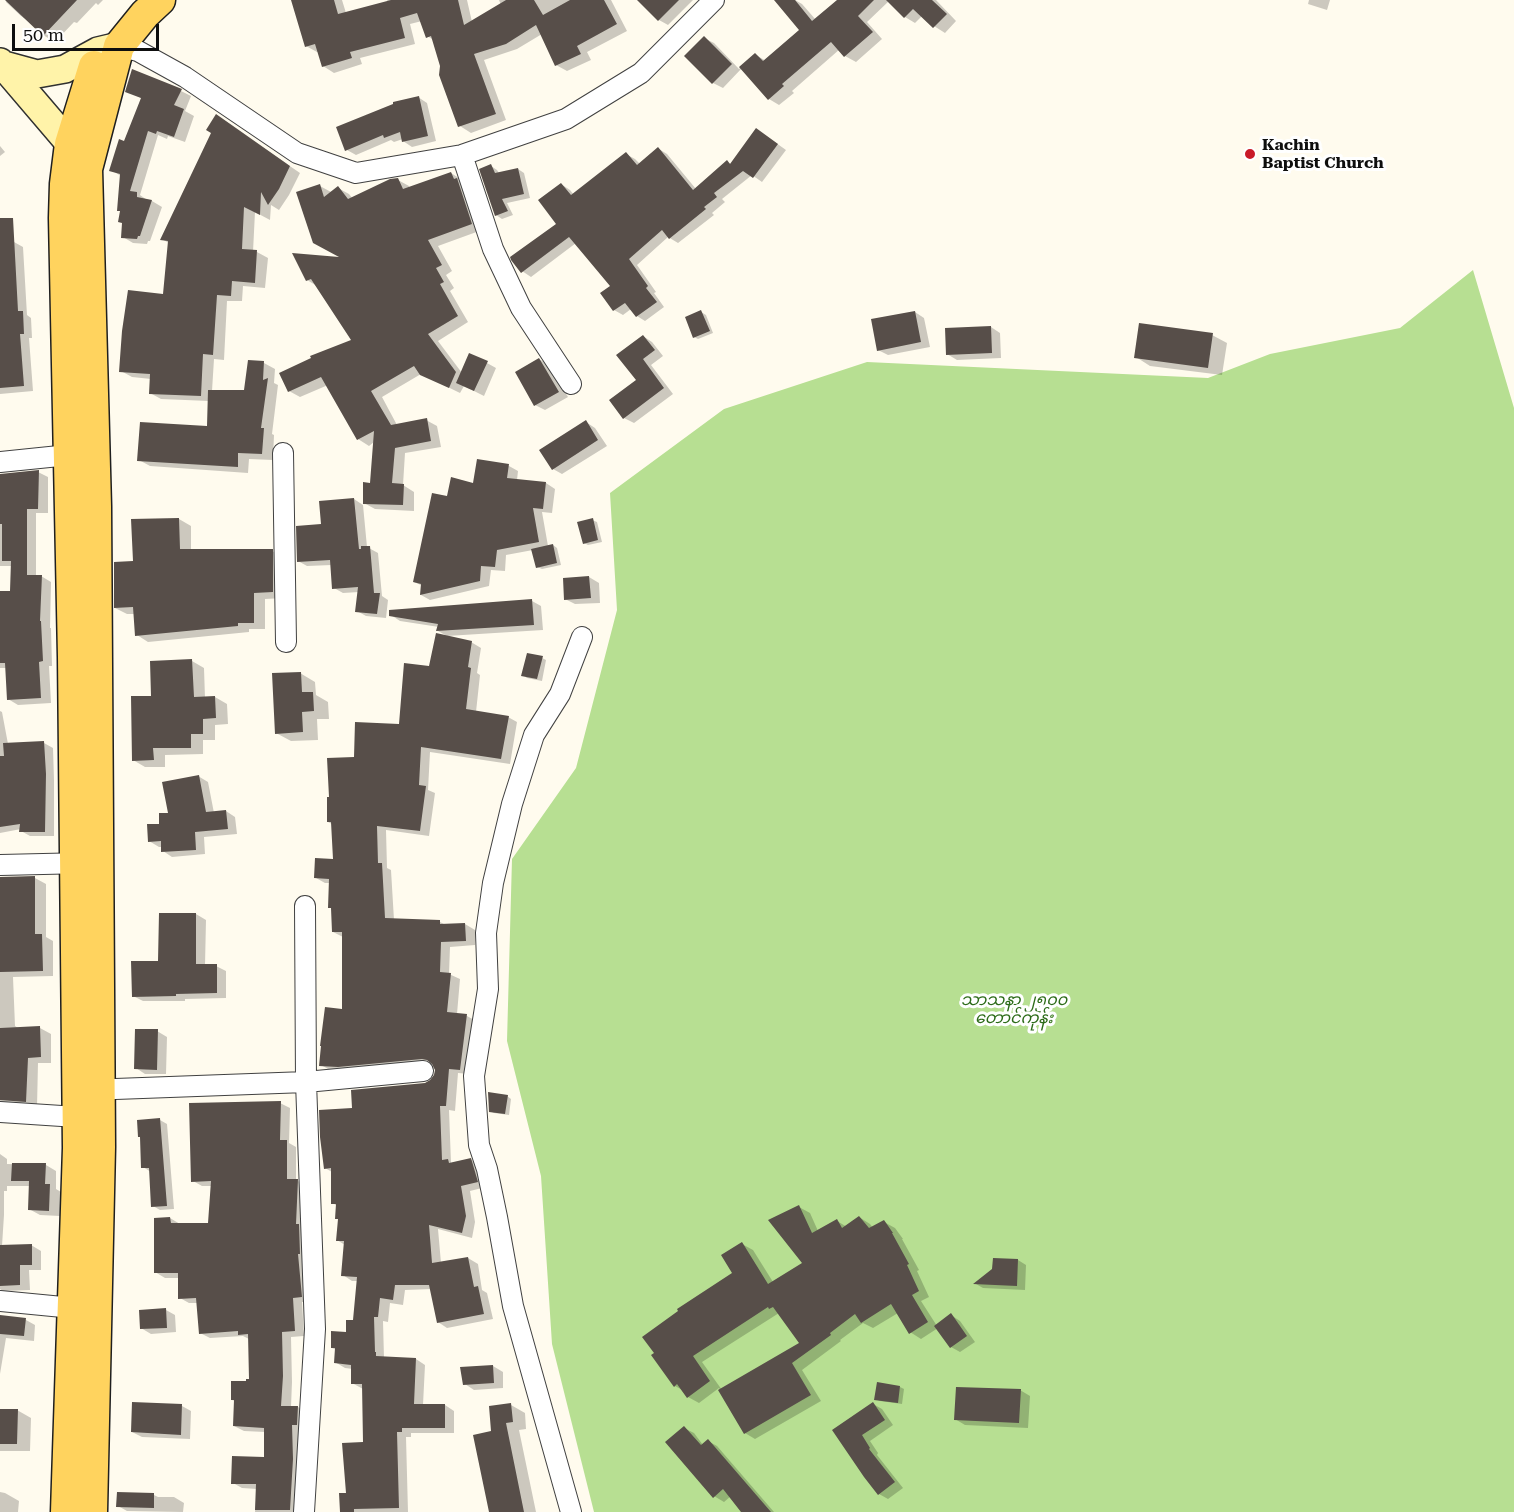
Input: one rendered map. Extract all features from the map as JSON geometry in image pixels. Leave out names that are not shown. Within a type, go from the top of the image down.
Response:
[{"type":"main road","points":[[82,456],[64,218],[65,184],[70,144],[108,49],[134,0]]},
{"type":"main road","points":[[2,64],[37,75],[65,69],[108,49],[159,0]]},
{"type":"main road","points":[[66,1512],[78,1148],[85,1099],[87,863],[74,657],[82,456],[87,169],[108,49]]},
{"type":"main road","points":[[2,64],[70,144],[87,169]]},
{"type":"main road","points":[[85,1099],[100,1147],[92,1512]]},
{"type":"street","points":[[108,49],[138,51],[185,77],[297,153],[356,173],[462,155],[566,119],[641,74],[714,0]]},
{"type":"street","points":[[462,155],[493,249],[521,308],[571,384]]},
{"type":"street","points":[[283,453],[286,642]]},
{"type":"street","points":[[0,462],[82,456]]},
{"type":"street","points":[[571,1512],[513,1306],[487,1169],[479,1145],[474,1076],[489,989],[486,933],[495,872],[512,804],[534,735],[560,694],[582,637]]},
{"type":"street","points":[[0,865],[87,863]]},
{"type":"street","points":[[304,1512],[315,1329],[306,1082],[305,906]]},
{"type":"street","points":[[0,1112],[85,1099],[423,1071]]},
{"type":"street","points":[[0,1301],[73,1308]]},
{"type":"green space","name":"သာသနာ ၂၅၀၀ တောင်ကုန်း","points":[[1473,270],[1514,408],[1514,1512],[594,1512],[552,1344],[541,1176],[507,1041],[512,859],[576,768],[617,610],[610,493],[724,409],[867,362],[1208,378],[1270,354],[1400,328]]},
{"type":"building","points":[[5,0],[77,0],[43,36]]},
{"type":"building","points":[[291,0],[334,0],[338,14],[391,0],[458,0],[464,25],[506,0],[534,0],[543,15],[570,0],[604,0],[617,24],[577,46],[581,54],[555,66],[536,25],[506,44],[474,54],[496,114],[458,127],[439,75],[440,66],[431,36],[426,38],[417,13],[400,18],[405,38],[350,52],[352,58],[322,67],[315,44],[305,47]]},
{"type":"building","points":[[637,0],[679,0],[658,21]]},
{"type":"building","points":[[774,0],[795,0],[812,21],[837,0],[874,0],[858,16],[873,32],[844,57],[831,42],[782,84],[784,86],[768,100],[739,67],[755,53],[763,61],[799,30]]},
{"type":"building","points":[[886,0],[932,0],[947,14],[933,28],[913,9],[904,18]]},
{"type":"building","points":[[704,36],[732,64],[712,84],[684,56]]},
{"type":"building","points":[[132,69],[182,89],[174,105],[184,109],[174,137],[157,131],[156,134],[148,131],[130,191],[137,192],[137,197],[152,200],[137,239],[121,238],[122,223],[118,222],[120,211],[117,211],[120,174],[109,171],[119,139],[124,141],[141,98],[125,92]]},
{"type":"building","points":[[419,96],[428,136],[402,142],[400,132],[384,138],[383,135],[345,151],[336,127],[393,104],[393,102]]},
{"type":"building","points":[[216,114],[290,166],[268,205],[261,192],[260,215],[244,207],[242,249],[257,250],[255,283],[232,281],[231,296],[217,295],[213,355],[203,354],[201,396],[149,394],[150,374],[119,372],[128,290],[163,294],[168,241],[160,240],[211,133],[206,130]]},
{"type":"building","points":[[756,128],[778,144],[753,178],[743,171],[714,193],[717,197],[704,207],[706,209],[669,239],[662,230],[629,259],[657,302],[636,317],[625,303],[613,311],[600,293],[610,286],[569,237],[521,273],[511,260],[510,257],[556,224],[538,200],[561,183],[571,195],[626,152],[637,165],[658,147],[693,190],[727,160],[730,164]]},
{"type":"building","points":[[491,164],[495,173],[518,168],[524,194],[502,199],[508,211],[495,216],[479,169]]},
{"type":"building","points":[[451,172],[454,179],[457,178],[472,224],[428,240],[442,265],[436,268],[444,282],[440,284],[458,316],[428,334],[456,372],[449,388],[420,375],[414,366],[371,391],[391,425],[427,418],[431,441],[395,448],[392,483],[404,484],[403,505],[363,504],[363,482],[370,483],[374,431],[357,440],[321,377],[288,392],[279,373],[311,358],[310,356],[351,340],[311,279],[306,281],[292,253],[339,257],[313,243],[296,192],[320,184],[324,197],[338,186],[348,199],[390,179],[398,178],[403,189]]},
{"type":"building","points":[[0,218],[13,218],[18,311],[23,311],[24,334],[20,334],[24,386],[0,388]]},
{"type":"building","points":[[701,310],[710,331],[693,338],[685,317]]},
{"type":"building","points":[[915,311],[921,342],[877,351],[871,319]]},
{"type":"building","points":[[1139,323],[1213,333],[1208,368],[1134,358]]},
{"type":"building","points":[[991,326],[992,353],[946,355],[945,328]]},
{"type":"building","points":[[643,335],[655,350],[643,359],[664,388],[623,419],[609,400],[636,380],[616,355]]},
{"type":"building","points":[[469,353],[488,361],[474,391],[456,383]]},
{"type":"building","points":[[539,358],[559,392],[534,406],[515,372]]},
{"type":"building","points":[[248,360],[264,361],[263,380],[268,378],[261,428],[264,428],[262,454],[238,453],[238,467],[137,461],[140,422],[207,426],[208,390],[244,390]]},
{"type":"building","points":[[586,420],[598,440],[552,470],[539,450]]},
{"type":"building","points":[[477,459],[509,464],[507,478],[546,482],[543,509],[533,508],[539,542],[497,550],[495,567],[481,566],[480,581],[420,595],[421,584],[413,582],[432,493],[447,496],[451,477],[473,483]]},
{"type":"building","points":[[39,470],[38,509],[27,509],[27,575],[42,575],[40,621],[43,661],[39,662],[41,698],[7,700],[5,663],[0,663],[0,591],[10,591],[11,561],[2,561],[0,474]]},
{"type":"building","points":[[354,498],[359,549],[361,546],[370,546],[374,593],[380,593],[377,614],[355,612],[358,587],[332,589],[330,560],[297,562],[296,526],[321,524],[319,501]]},
{"type":"building","points":[[179,518],[180,549],[273,549],[273,592],[254,593],[254,623],[135,636],[133,607],[114,608],[114,562],[133,561],[131,519]]},
{"type":"building","points":[[593,518],[598,540],[583,544],[577,522]]},
{"type":"building","points":[[553,544],[557,563],[536,568],[531,549]]},
{"type":"building","points":[[589,576],[591,598],[564,600],[563,578]]},
{"type":"building","points":[[532,599],[534,625],[436,631],[438,624],[389,616],[389,610]]},
{"type":"building","points":[[436,633],[472,641],[466,709],[509,716],[501,759],[421,747],[419,785],[426,786],[420,831],[377,826],[378,863],[382,863],[385,918],[440,920],[440,924],[465,923],[466,941],[441,942],[440,972],[451,973],[447,1012],[467,1014],[460,1070],[449,1069],[446,1106],[440,1106],[442,1160],[448,1159],[449,1163],[471,1158],[478,1182],[461,1186],[466,1216],[462,1233],[429,1225],[432,1263],[468,1257],[474,1287],[478,1286],[484,1314],[437,1323],[429,1285],[395,1285],[393,1300],[380,1298],[378,1317],[374,1317],[376,1356],[416,1358],[414,1404],[445,1404],[445,1428],[402,1428],[402,1432],[397,1432],[399,1508],[354,1509],[354,1512],[340,1512],[339,1493],[346,1493],[342,1443],[363,1442],[362,1384],[351,1384],[351,1365],[334,1363],[335,1348],[331,1348],[331,1331],[346,1332],[346,1320],[353,1320],[357,1277],[341,1276],[344,1241],[336,1241],[338,1219],[335,1219],[336,1204],[331,1204],[331,1168],[324,1169],[319,1110],[352,1108],[351,1090],[425,1083],[434,1075],[435,1070],[432,1064],[422,1059],[338,1067],[319,1066],[325,1007],[342,1009],[342,932],[332,932],[331,908],[328,908],[329,879],[314,878],[315,858],[333,859],[331,822],[327,822],[327,797],[329,797],[327,758],[354,757],[355,722],[399,724],[404,663],[429,666]]},
{"type":"building","points":[[527,653],[543,656],[537,679],[521,676]]},
{"type":"building","points":[[192,659],[194,697],[215,696],[216,718],[203,719],[203,734],[191,734],[191,748],[153,748],[154,760],[132,761],[131,696],[151,696],[150,661]]},
{"type":"building","points":[[301,672],[302,692],[313,692],[314,711],[302,712],[303,732],[275,734],[272,673]]},
{"type":"building","points":[[44,741],[45,832],[19,832],[20,824],[0,827],[0,756],[4,756],[3,743]]},
{"type":"building","points":[[199,775],[206,812],[226,810],[228,829],[195,832],[196,850],[161,852],[161,841],[148,842],[147,824],[159,824],[159,813],[168,813],[162,782]]},
{"type":"building","points":[[35,876],[35,934],[42,934],[43,971],[0,972],[0,877]]},
{"type":"building","points":[[159,913],[196,913],[196,964],[217,964],[217,993],[132,997],[131,961],[158,961]]},
{"type":"building","points":[[40,1026],[41,1057],[28,1058],[26,1102],[0,1100],[0,1028]]},
{"type":"building","points":[[135,1029],[158,1029],[157,1070],[134,1069]]},
{"type":"building","points":[[488,1092],[508,1095],[505,1114],[489,1112]]},
{"type":"building","points":[[281,1101],[280,1140],[287,1140],[287,1179],[298,1179],[296,1224],[299,1224],[300,1254],[298,1254],[302,1297],[293,1298],[295,1331],[282,1332],[281,1406],[298,1406],[297,1425],[292,1425],[290,1510],[255,1510],[256,1484],[231,1484],[232,1456],[264,1457],[264,1428],[233,1426],[234,1400],[231,1400],[231,1381],[249,1379],[248,1334],[238,1335],[238,1331],[199,1334],[196,1298],[178,1299],[178,1273],[154,1273],[154,1218],[170,1217],[171,1223],[208,1223],[211,1181],[191,1182],[189,1103]]},
{"type":"building","points":[[160,1118],[167,1206],[151,1207],[149,1168],[141,1168],[137,1120]]},
{"type":"building","points":[[12,1163],[46,1163],[45,1184],[50,1184],[49,1211],[28,1210],[29,1181],[11,1181]]},
{"type":"building","points":[[799,1205],[812,1233],[837,1219],[842,1228],[859,1216],[869,1228],[884,1220],[909,1264],[907,1265],[919,1291],[912,1295],[928,1322],[909,1334],[891,1304],[861,1323],[855,1314],[830,1333],[831,1335],[792,1363],[811,1395],[744,1434],[718,1390],[799,1343],[773,1307],[769,1309],[768,1307],[693,1356],[710,1381],[687,1398],[677,1384],[674,1387],[651,1355],[654,1353],[642,1337],[678,1311],[677,1309],[732,1273],[721,1255],[742,1242],[768,1284],[802,1263],[768,1220]]},
{"type":"building","points":[[32,1244],[32,1265],[20,1265],[20,1285],[0,1286],[0,1245]]},
{"type":"building","points":[[993,1258],[1018,1259],[1017,1286],[973,1284],[992,1269]]},
{"type":"building","points":[[166,1308],[167,1328],[140,1329],[139,1310]]},
{"type":"building","points":[[951,1313],[967,1336],[950,1348],[934,1326]]},
{"type":"building","points":[[0,1315],[26,1318],[24,1336],[0,1334]]},
{"type":"building","points":[[493,1365],[494,1383],[463,1385],[460,1367]]},
{"type":"building","points":[[877,1382],[900,1386],[898,1403],[874,1400]]},
{"type":"building","points":[[956,1387],[1021,1389],[1019,1423],[954,1420]]},
{"type":"building","points":[[132,1402],[182,1404],[181,1435],[131,1432]]},
{"type":"building","points":[[873,1402],[885,1420],[862,1435],[869,1449],[895,1482],[878,1495],[832,1430]]},
{"type":"building","points":[[511,1403],[513,1422],[506,1423],[524,1512],[489,1512],[473,1435],[491,1431],[489,1406]]},
{"type":"building","points":[[0,1409],[18,1409],[17,1444],[0,1444]]},
{"type":"building","points":[[684,1426],[701,1445],[708,1439],[771,1512],[741,1512],[723,1489],[713,1498],[665,1442]]},
{"type":"building","points":[[117,1492],[154,1493],[154,1508],[116,1507]]},
{"type":"place","name":"Kachin Baptist Church","points":[[1250,154]]}]
